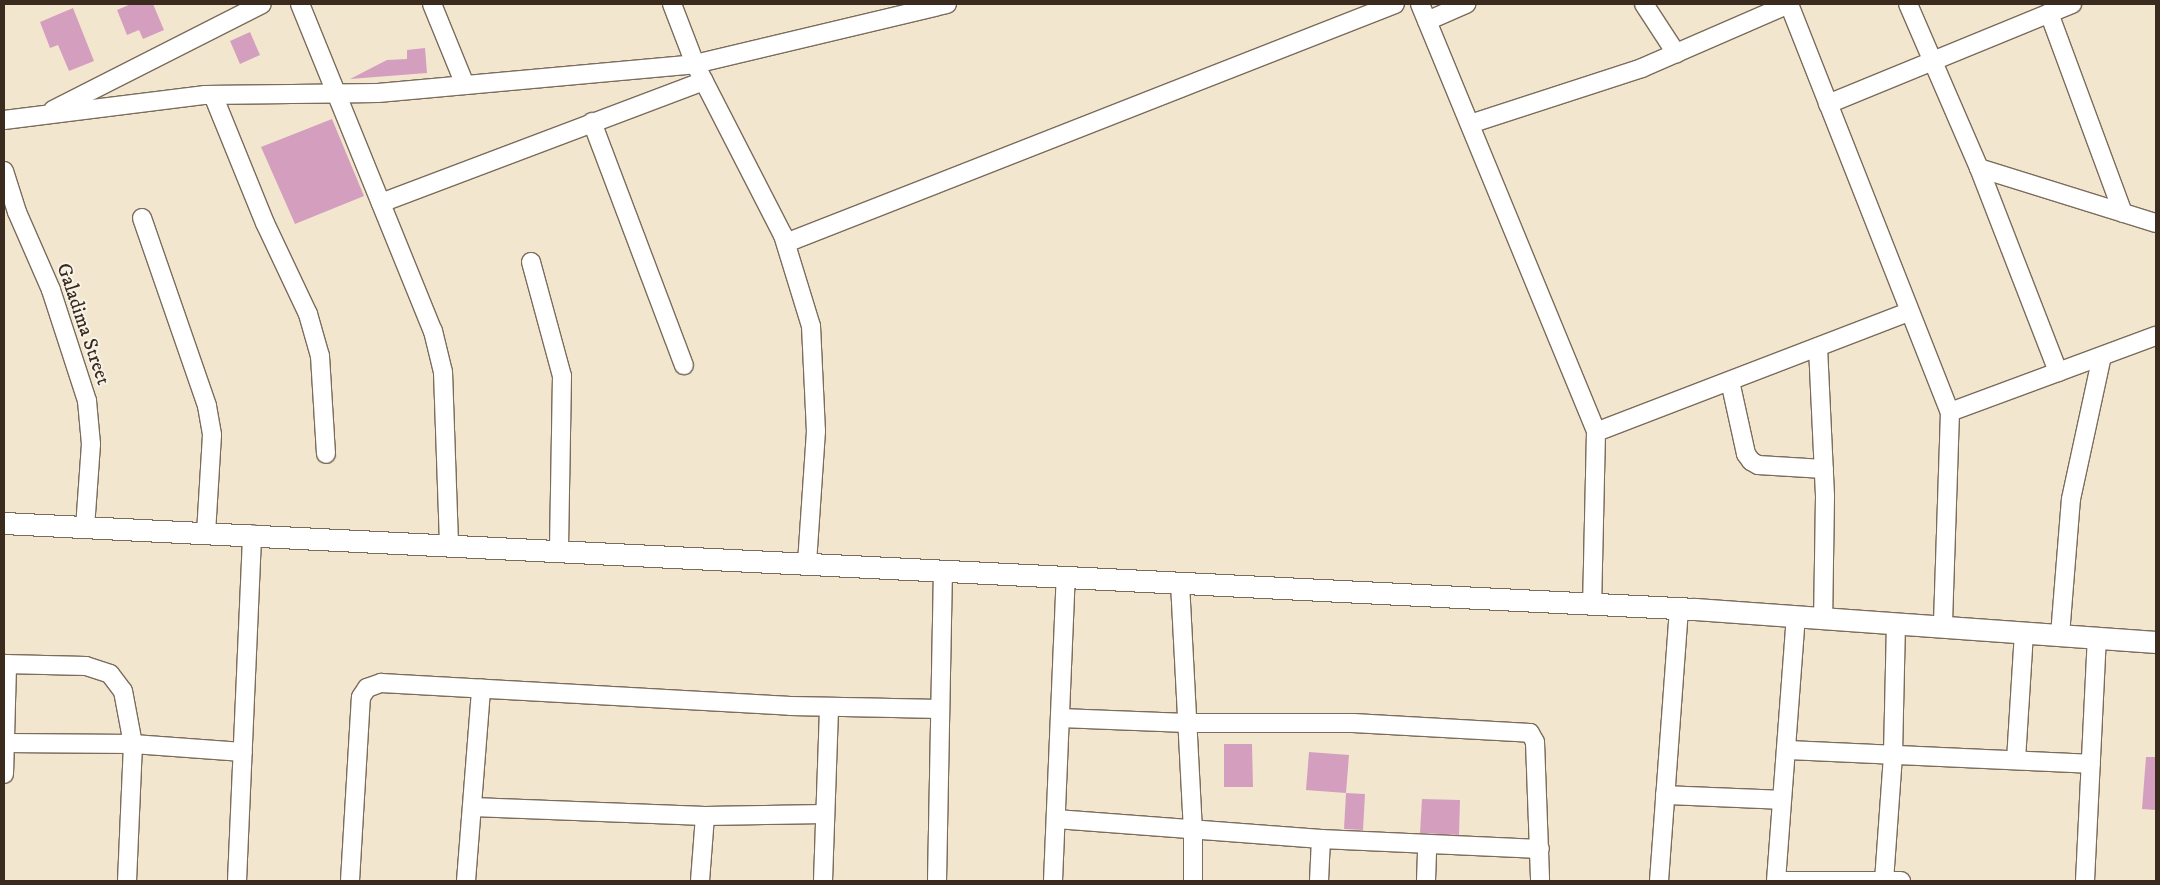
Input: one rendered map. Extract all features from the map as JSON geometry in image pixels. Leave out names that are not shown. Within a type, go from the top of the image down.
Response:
[{"type":"street","points":[[41,116],[262,4]]},
{"type":"street","points":[[300,4],[433,331],[443,372],[449,544]]},
{"type":"street","points":[[432,4],[465,85]]},
{"type":"street","points":[[672,4],[695,64],[786,243],[811,326],[816,431],[807,564]]},
{"type":"street","points":[[4,120],[213,95],[335,94],[465,85],[695,64],[947,4]]},
{"type":"street","points":[[786,243],[1395,4]]},
{"type":"street","points":[[1420,4],[1596,432],[1592,604]]},
{"type":"street","points":[[1427,21],[1466,4]]},
{"type":"street","points":[[1644,4],[1676,53]]},
{"type":"street","points":[[1470,124],[1569,94],[1676,53],[1789,4],[1950,412],[1943,626]]},
{"type":"street","points":[[1908,4],[1931,62],[1979,168],[2058,372]]},
{"type":"street","points":[[1828,104],[2072,4]]},
{"type":"street","points":[[2049,13],[2124,213]]},
{"type":"street","points":[[380,203],[704,81]]},
{"type":"street","points":[[213,95],[265,223],[308,314],[320,356],[326,454]]},
{"type":"street","points":[[592,122],[684,365]]},
{"type":"street","points":[[1979,168],[2156,223]]},
{"type":"street","name":"Galadima Street","points":[[4,171],[17,212],[51,290],[87,401],[91,444],[85,527]]},
{"type":"street","points":[[142,218],[207,406],[212,435],[206,532]]},
{"type":"street","points":[[531,262],[562,376],[559,550]]},
{"type":"street","points":[[1596,432],[1909,312]]},
{"type":"street","points":[[1950,412],[2156,336]]},
{"type":"street","points":[[1818,347],[1824,469],[1826,572],[1823,619]]},
{"type":"street","points":[[2060,635],[2071,499],[2102,356]]},
{"type":"street","points":[[1730,381],[1746,454],[1751,461],[1758,465],[1824,469]]},
{"type":"street","points":[[4,523],[252,534],[1679,608],[1796,618],[1943,626],[2156,642]]},
{"type":"street","points":[[237,881],[252,534]]},
{"type":"street","points":[[937,881],[943,571]]},
{"type":"street","points":[[1054,881],[1066,577]]},
{"type":"street","points":[[1180,583],[1193,828],[1193,881]]},
{"type":"street","points":[[1659,881],[1679,608]]},
{"type":"street","points":[[1796,618],[1776,881],[1901,881]]},
{"type":"street","points":[[1884,881],[1893,755],[1896,624]]},
{"type":"street","points":[[2016,760],[2024,632]]},
{"type":"street","points":[[2085,881],[2097,637]]},
{"type":"street","points":[[4,772],[6,743],[5,664],[86,666],[110,674],[124,691],[133,744],[126,881]]},
{"type":"street","points":[[350,881],[361,697],[367,688],[381,683],[828,707],[940,709]]},
{"type":"street","points":[[466,881],[481,688]]},
{"type":"street","points":[[822,881],[828,707]]},
{"type":"street","points":[[1060,718],[1187,723],[1353,723],[1530,733],[1535,742],[1540,881]]},
{"type":"street","points":[[6,743],[133,744],[243,752]]},
{"type":"street","points":[[1786,750],[2091,764]]},
{"type":"street","points":[[1665,796],[1782,800]]},
{"type":"street","points":[[472,807],[705,816],[825,814]]},
{"type":"street","points":[[700,881],[705,816]]},
{"type":"street","points":[[1056,819],[1321,839],[1540,849]]},
{"type":"street","points":[[1319,881],[1321,839]]},
{"type":"street","points":[[1426,881],[1427,845]]},
{"type":"building","points":[[131,4],[153,4],[164,30],[143,39],[139,30],[127,35],[117,10]]},
{"type":"building","points":[[73,8],[94,61],[69,71],[58,45],[50,48],[40,22]]},
{"type":"building","points":[[250,32],[260,55],[240,64],[230,41]]},
{"type":"building","points":[[425,48],[427,73],[350,79],[387,60],[407,59],[407,50]]},
{"type":"building","points":[[332,119],[364,196],[295,224],[261,147]]},
{"type":"building","points":[[1224,744],[1252,744],[1253,787],[1224,787]]},
{"type":"building","points":[[1309,752],[1349,755],[1346,793],[1306,790]]},
{"type":"building","points":[[2146,757],[2156,757],[2156,810],[2142,809]]},
{"type":"building","points":[[1346,793],[1365,794],[1363,830],[1344,829]]},
{"type":"building","points":[[1422,799],[1460,800],[1459,835],[1420,833]]}]
